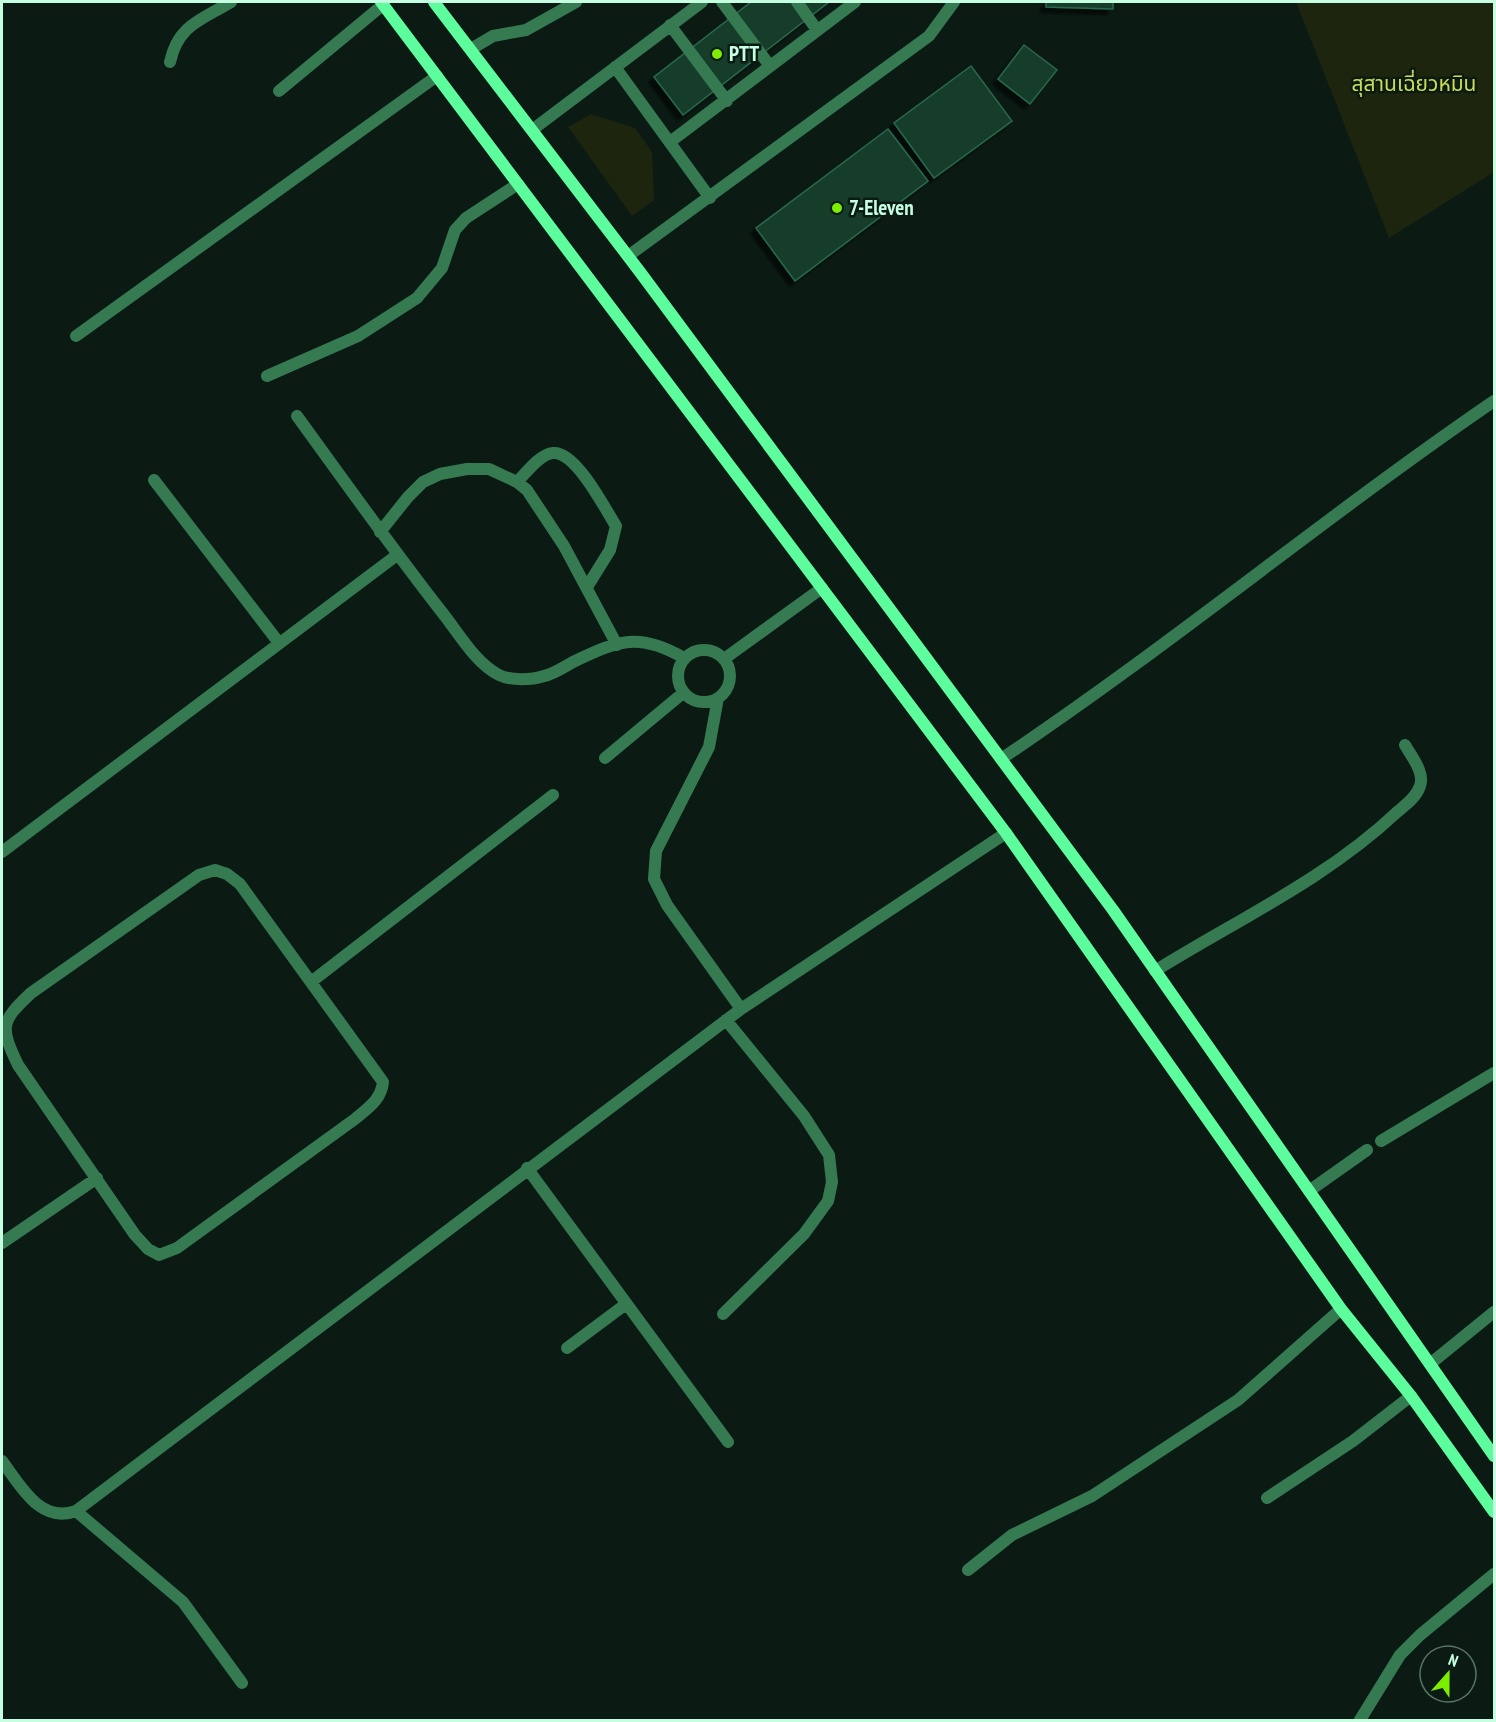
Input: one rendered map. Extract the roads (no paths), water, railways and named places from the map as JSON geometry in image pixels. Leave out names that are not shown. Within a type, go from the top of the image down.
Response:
[{"type":"main road","points":[[434,2],[628,256],[1001,759],[1155,971],[1494,1456]]},
{"type":"main road","points":[[382,3],[1006,833],[1341,1309],[1411,1396],[1494,1512]]},
{"type":"street","points":[[170,62],[174,45],[181,33],[231,2]]},
{"type":"street","points":[[471,49],[493,36],[526,30],[576,2]]},
{"type":"street","points":[[532,130],[702,2]]},
{"type":"street","points":[[722,2],[770,66]]},
{"type":"street","points":[[797,2],[817,30]]},
{"type":"street","points":[[670,142],[855,2]]},
{"type":"street","points":[[628,256],[929,36],[954,2]]},
{"type":"street","points":[[279,91],[382,3]]},
{"type":"street","points":[[670,25],[727,101]]},
{"type":"street","points":[[615,67],[710,198]]},
{"type":"street","points":[[76,336],[437,76]]},
{"type":"street","points":[[267,376],[358,336],[417,298],[442,268],[455,230],[466,218],[518,184]]},
{"type":"street","points":[[1001,759],[1121,677],[1400,465],[1494,401]]},
{"type":"street","points":[[297,416],[397,555],[484,665],[501,676],[519,679],[545,676],[595,652],[617,645],[648,641],[684,658]]},
{"type":"street","points":[[517,482],[543,457],[553,453],[561,454],[582,472],[616,526],[610,550],[587,587]]},
{"type":"street","points":[[380,532],[423,482],[440,474],[467,469],[489,469],[517,482],[533,499],[587,587],[617,645]]},
{"type":"street","points":[[154,480],[279,643]]},
{"type":"street","points":[[2,851],[397,555]]},
{"type":"street","points":[[724,659],[822,588]]},
{"type":"street","points":[[704,650],[715,652],[724,659],[729,669],[730,680],[726,691],[718,698],[706,702],[693,700],[683,693],[678,682],[678,669],[684,658],[693,652],[704,650]]},
{"type":"street","points":[[605,758],[683,693]]},
{"type":"street","points":[[718,698],[709,747],[656,851],[654,879],[667,905],[741,1009]]},
{"type":"street","points":[[1155,971],[1253,913],[1378,830],[1416,795],[1421,784],[1422,776],[1406,745]]},
{"type":"street","points":[[311,982],[553,795]]},
{"type":"street","points":[[2,1461],[37,1505],[50,1514],[63,1516],[76,1511],[527,1168],[741,1009],[1006,833]]},
{"type":"street","points":[[215,870],[227,873],[240,884],[383,1082],[382,1092],[376,1101],[169,1252],[159,1255],[148,1249],[135,1235],[97,1178],[7,1046],[2,1030],[9,1013],[31,993],[199,875],[215,870]]},
{"type":"street","points":[[723,1314],[804,1234],[828,1202],[832,1182],[829,1155],[804,1116],[726,1020]]},
{"type":"street","points":[[1381,1141],[1494,1073]]},
{"type":"street","points":[[1309,1191],[1367,1150]]},
{"type":"street","points":[[527,1168],[728,1442]]},
{"type":"street","points":[[2,1243],[97,1178]]},
{"type":"street","points":[[567,1348],[626,1304]]},
{"type":"street","points":[[968,1570],[1012,1534],[1092,1496],[1238,1400],[1341,1309]]},
{"type":"street","points":[[1430,1364],[1494,1312]]},
{"type":"street","points":[[1267,1498],[1353,1441],[1411,1396]]},
{"type":"street","points":[[76,1511],[183,1602],[242,1683]]},
{"type":"street","points":[[1360,1720],[1400,1655],[1420,1635],[1494,1574]]},
{"type":"place","name":"PTT","points":[[717,54]]},
{"type":"place","name":"7-Eleven","points":[[837,208]]},
{"type":"park label","name":"สุสานเฉี่ยวหมิน","points":[[1414,84]]}]
